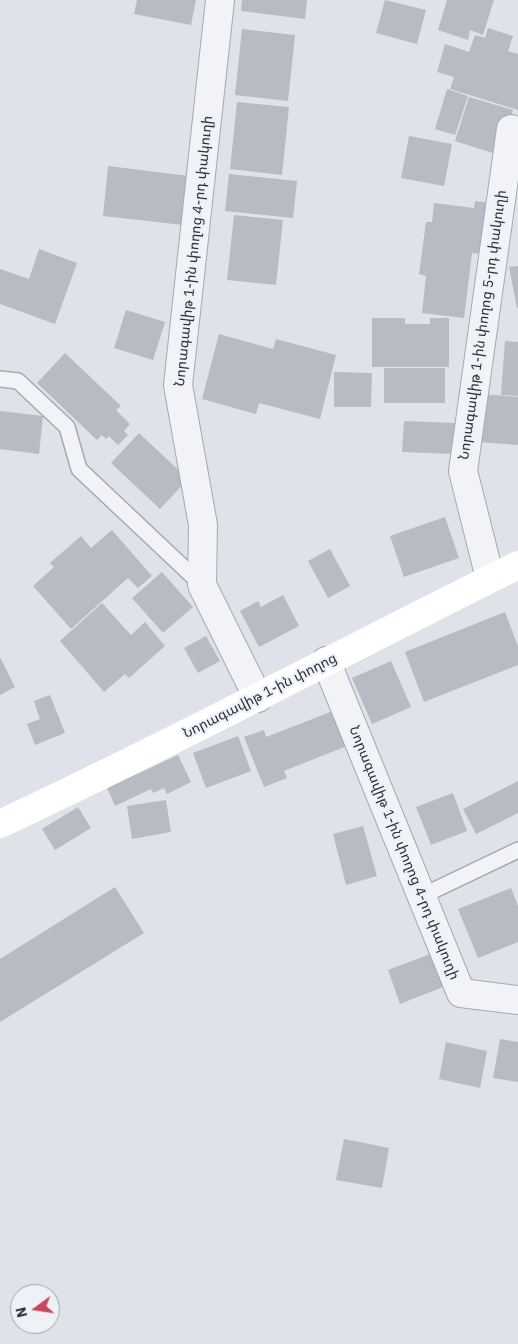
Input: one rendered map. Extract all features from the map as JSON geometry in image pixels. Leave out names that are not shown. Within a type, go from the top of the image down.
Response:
[{"type":"main road","name":"Նորագավիթ 1-ին փողոց","points":[[0,824],[258,698],[326,661],[518,565]]},
{"type":"street","name":"Նորագավիթ 1-ին փողոց 4-րդ փակուղի","points":[[220,0],[178,385],[203,525],[202,584],[258,698]]},
{"type":"street","name":"Նորագավիթ 1-ին փողոց 5-րդ փակուղի","points":[[490,578],[463,471],[510,130]]},
{"type":"street","name":"Նորագավիթ 1-ին փողոց 4-րդ փակուղի","points":[[326,661],[461,993],[518,1000]]},
{"type":"lane","points":[[0,379],[18,381],[68,426],[79,469],[202,584]]},
{"type":"lane","points":[[422,896],[518,850]]},
{"type":"building","points":[[137,0],[196,0],[191,25],[134,14]]},
{"type":"building","points":[[242,0],[307,0],[305,19],[241,11]]},
{"type":"building","points":[[385,0],[426,10],[417,44],[376,33]]},
{"type":"building","points":[[447,0],[494,0],[483,35],[470,30],[468,40],[438,30]]},
{"type":"building","points":[[488,28],[513,36],[508,51],[518,54],[518,110],[450,89],[454,77],[437,72],[445,44],[469,52],[475,35],[485,38]]},
{"type":"building","points":[[242,29],[295,35],[288,101],[235,95]]},
{"type":"building","points":[[447,89],[468,96],[455,135],[435,129]]},
{"type":"building","points":[[469,97],[513,110],[499,155],[455,141]]},
{"type":"building","points":[[237,102],[289,107],[282,175],[230,169]]},
{"type":"building","points":[[409,136],[452,144],[444,186],[401,178]]},
{"type":"building","points":[[108,166],[189,176],[183,225],[103,216]]},
{"type":"building","points":[[229,174],[297,181],[293,218],[225,211]]},
{"type":"building","points":[[475,201],[493,203],[487,255],[472,253],[464,318],[422,313],[426,276],[419,274],[426,222],[432,222],[434,203],[474,208]]},
{"type":"building","points":[[234,215],[283,220],[276,285],[227,280]]},
{"type":"building","points":[[39,249],[77,263],[55,324],[0,304],[0,269],[29,279]]},
{"type":"building","points":[[518,266],[518,308],[517,308],[509,267]]},
{"type":"building","points":[[126,310],[165,322],[153,360],[114,348]]},
{"type":"building","points":[[372,318],[405,318],[405,324],[430,324],[430,318],[449,318],[449,367],[372,367]]},
{"type":"building","points":[[219,334],[273,349],[276,339],[336,355],[320,419],[259,403],[256,414],[202,399]]},
{"type":"building","points":[[505,341],[518,342],[518,396],[501,395]]},
{"type":"building","points":[[65,353],[121,406],[116,410],[130,424],[124,431],[128,435],[118,445],[109,436],[106,439],[102,435],[97,440],[37,383]]},
{"type":"building","points":[[384,368],[445,368],[445,403],[384,403]]},
{"type":"building","points":[[334,372],[372,373],[371,407],[334,407]]},
{"type":"building","points":[[482,394],[518,397],[518,445],[479,442]]},
{"type":"building","points":[[0,411],[43,416],[39,454],[0,449]]},
{"type":"building","points":[[404,421],[455,423],[453,454],[402,452]]},
{"type":"building","points":[[139,433],[188,479],[160,509],[111,463]]},
{"type":"building","points":[[445,517],[459,558],[404,577],[390,536]]},
{"type":"building","points":[[112,530],[152,576],[138,588],[128,578],[71,629],[33,586],[54,567],[50,563],[81,536],[91,548]]},
{"type":"building","points":[[330,549],[350,586],[328,598],[308,561]]},
{"type":"building","points":[[162,572],[193,607],[163,633],[132,598]]},
{"type":"building","points":[[283,595],[299,626],[259,647],[240,611],[258,601],[261,607]]},
{"type":"building","points":[[102,603],[131,635],[145,622],[165,646],[129,678],[125,674],[104,692],[60,641]]},
{"type":"building","points":[[505,612],[518,646],[518,665],[424,702],[405,652]]},
{"type":"building","points":[[206,636],[220,661],[198,673],[184,648]]},
{"type":"building","points":[[0,657],[15,687],[0,695]]},
{"type":"building","points":[[391,661],[411,707],[372,724],[352,678]]},
{"type":"building","points":[[50,695],[65,733],[35,745],[27,724],[40,719],[34,701]]},
{"type":"building","points":[[333,711],[347,746],[284,771],[287,778],[264,787],[244,737],[264,730],[266,737]]},
{"type":"building","points":[[238,736],[251,771],[206,788],[193,753]]},
{"type":"building","points":[[178,755],[191,782],[167,794],[164,788],[153,793],[151,789],[115,806],[107,788]]},
{"type":"building","points":[[518,781],[518,813],[476,834],[463,809]]},
{"type":"building","points":[[453,793],[467,831],[431,845],[416,807]]},
{"type":"building","points":[[166,800],[171,832],[132,839],[127,806]]},
{"type":"building","points":[[78,807],[91,828],[55,850],[42,829]]},
{"type":"building","points":[[363,826],[377,876],[346,885],[333,834]]},
{"type":"building","points":[[115,887],[144,933],[0,1022],[0,959]]},
{"type":"building","points":[[511,888],[518,906],[518,942],[478,958],[458,909]]},
{"type":"building","points":[[430,954],[443,987],[400,1004],[388,970]]},
{"type":"building","points":[[500,1039],[518,1042],[518,1082],[493,1078]]},
{"type":"building","points":[[446,1042],[487,1051],[480,1088],[439,1079]]},
{"type":"building","points":[[344,1139],[389,1148],[382,1188],[336,1180]]}]
